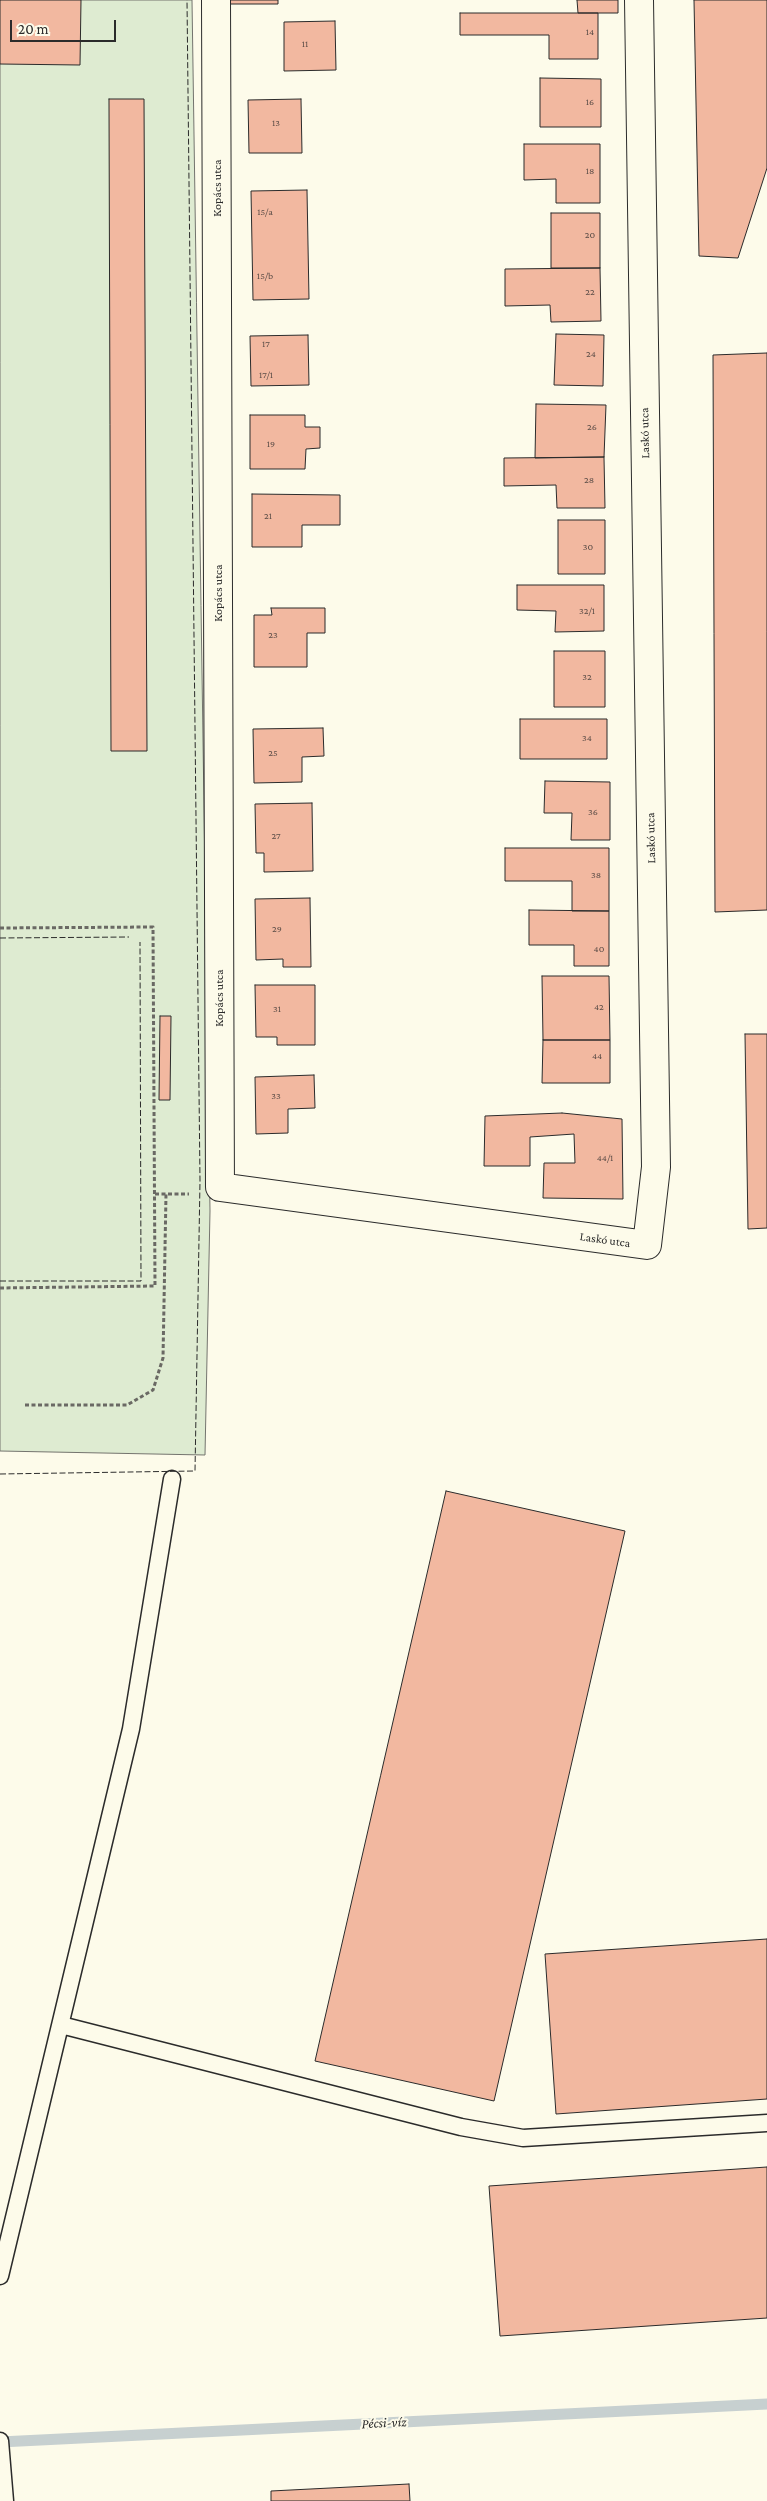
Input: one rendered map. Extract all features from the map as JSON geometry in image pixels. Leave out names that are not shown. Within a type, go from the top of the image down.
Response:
[{"type":"street","name":"Kopács utca","points":[[216,0],[220,1187]]},
{"type":"street","name":"Laskó utca","points":[[220,1187],[647,1245],[656,1167],[639,0]]},
{"type":"lane","points":[[0,2276],[131,1729],[172,1479]]},
{"type":"lane","points":[[61,2025],[461,2127],[522,2138],[767,2123]]},
{"type":"lane","points":[[0,2441],[4,2469],[5,2501]]},
{"type":"path","points":[[0,928],[153,927],[155,1286],[0,1288]]},
{"type":"path","points":[[154,1194],[191,1194]]},
{"type":"path","points":[[26,1405],[127,1405],[153,1390],[163,1358],[166,1194]]},
{"type":"green space","points":[[0,0],[192,0],[210,1211],[205,1455],[0,1451]]},
{"type":"building","points":[[0,0],[81,0],[80,65],[0,64]]},
{"type":"building","points":[[230,0],[278,0],[278,4],[230,4]]},
{"type":"building","points":[[577,0],[618,0],[618,13],[578,13]]},
{"type":"building","points":[[694,0],[767,0],[767,168],[738,258],[699,256]]},
{"type":"building","points":[[460,13],[598,13],[598,59],[549,59],[549,35],[460,35]]},
{"type":"building","points":[[335,21],[336,70],[284,71],[284,22]]},
{"type":"building","points":[[540,78],[601,79],[601,127],[540,127]]},
{"type":"building","points":[[109,99],[144,99],[147,751],[111,751]]},
{"type":"building","points":[[301,99],[302,153],[249,153],[248,100]]},
{"type":"building","points":[[524,144],[600,144],[600,203],[556,203],[556,179],[524,180]]},
{"type":"building","points":[[307,190],[309,299],[253,300],[251,191]]},
{"type":"building","points":[[551,213],[600,213],[600,268],[551,268]]},
{"type":"building","points":[[600,268],[601,321],[551,322],[550,305],[505,306],[505,269]]},
{"type":"building","points":[[556,334],[604,335],[603,386],[554,385]]},
{"type":"building","points":[[308,335],[309,385],[251,386],[250,336]]},
{"type":"building","points":[[767,353],[767,910],[715,912],[713,355]]},
{"type":"building","points":[[536,404],[606,405],[604,457],[535,458]]},
{"type":"building","points":[[250,415],[305,415],[305,427],[320,427],[320,448],[306,449],[305,469],[250,469]]},
{"type":"building","points":[[604,457],[605,508],[557,508],[556,485],[504,486],[504,458]]},
{"type":"building","points":[[252,494],[340,495],[340,525],[302,525],[302,547],[252,547]]},
{"type":"building","points":[[558,520],[605,520],[605,574],[558,574]]},
{"type":"building","points":[[517,585],[604,585],[604,631],[555,632],[556,611],[517,610]]},
{"type":"building","points":[[271,608],[325,608],[325,633],[307,633],[307,667],[254,667],[254,615],[272,615]]},
{"type":"building","points":[[554,651],[605,651],[605,707],[554,707]]},
{"type":"building","points":[[520,719],[607,719],[607,759],[520,759]]},
{"type":"building","points":[[323,728],[324,756],[302,757],[302,782],[254,783],[253,729]]},
{"type":"building","points":[[545,781],[610,782],[610,840],[571,840],[572,813],[544,813]]},
{"type":"building","points":[[312,803],[313,871],[264,872],[264,853],[256,853],[255,804]]},
{"type":"building","points":[[505,848],[609,848],[609,911],[572,911],[572,881],[505,881]]},
{"type":"building","points":[[310,898],[311,967],[283,967],[283,959],[256,960],[255,899]]},
{"type":"building","points":[[529,910],[609,911],[609,966],[574,966],[574,945],[529,945]]},
{"type":"building","points":[[542,976],[609,976],[610,1040],[543,1040]]},
{"type":"building","points":[[255,985],[315,985],[315,1045],[277,1045],[277,1037],[256,1037]]},
{"type":"building","points":[[160,1016],[171,1016],[170,1100],[159,1100]]},
{"type":"building","points":[[745,1034],[767,1034],[767,1228],[748,1229]]},
{"type":"building","points":[[543,1040],[610,1040],[610,1083],[542,1083]]},
{"type":"building","points":[[314,1075],[315,1108],[288,1109],[288,1133],[256,1134],[255,1077]]},
{"type":"building","points":[[562,1113],[622,1119],[623,1199],[543,1198],[544,1163],[575,1163],[574,1134],[530,1137],[530,1166],[484,1166],[485,1116]]},
{"type":"building","points":[[446,1491],[625,1531],[494,2101],[315,2061]]},
{"type":"building","points":[[767,1939],[767,2099],[556,2114],[545,1954]]},
{"type":"building","points":[[767,2167],[767,2318],[500,2336],[489,2186]]},
{"type":"building","points":[[409,2484],[410,2501],[271,2501],[271,2491]]},
{"type":"waterway","name":"Pécsi-víz","points":[[0,2442],[767,2404]]},
{"type":"fence","points":[[0,1474],[195,1471],[200,1181],[187,0]]},
{"type":"fence","points":[[0,938],[129,937]]},
{"type":"fence","points":[[0,1281],[141,1281],[140,942]]}]
